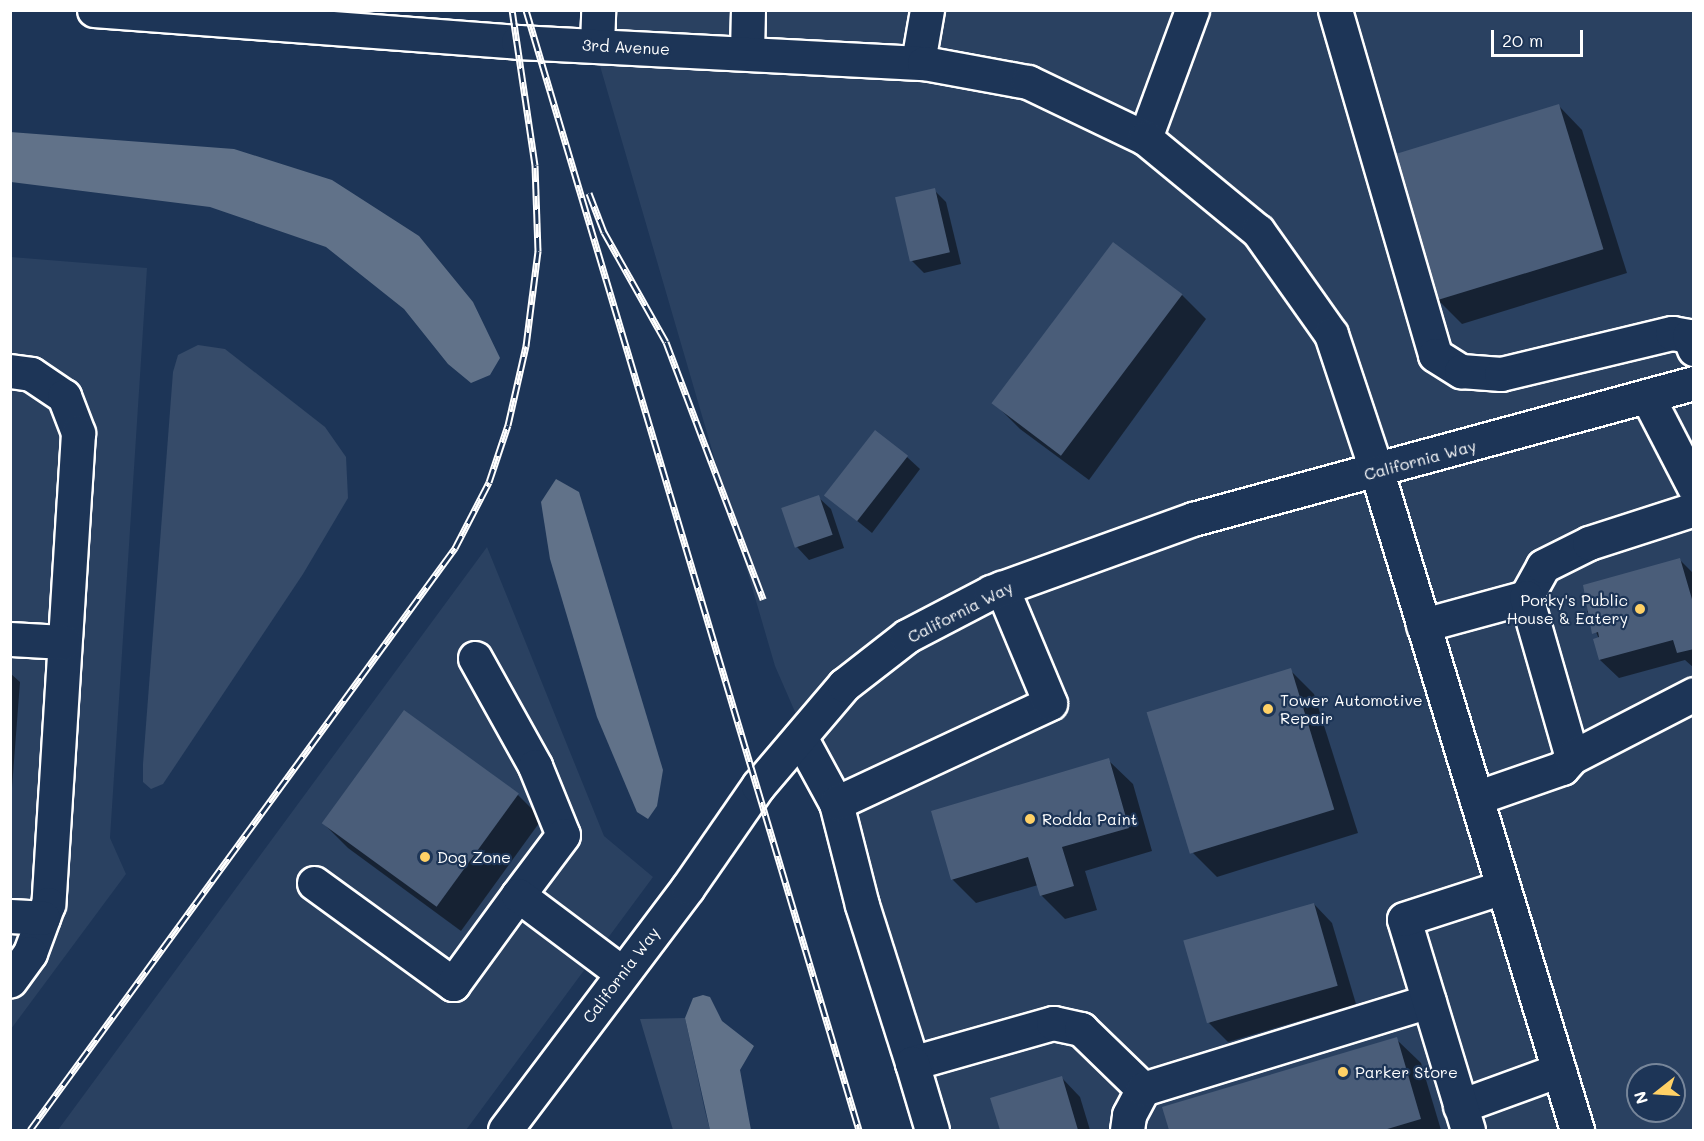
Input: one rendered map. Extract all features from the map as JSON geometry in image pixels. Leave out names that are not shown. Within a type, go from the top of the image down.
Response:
[{"type":"main road","name":"3rd Avenue","points":[[94,10],[597,46],[918,62],[1028,82],[1145,138],[1258,231],[1331,334],[1377,472],[1577,1131]]},
{"type":"main road","points":[[597,46],[598,10]]},
{"type":"main road","points":[[747,53],[748,10]]},
{"type":"main road","points":[[918,62],[927,10]]},
{"type":"main road","points":[[1145,138],[1192,10]]},
{"type":"main road","points":[[1335,10],[1435,355],[1461,371],[1501,374],[1672,333],[1689,336],[1694,349]]},
{"type":"main road","points":[[10,981],[30,953],[48,904],[78,433],[64,396],[31,374],[11,376]]},
{"type":"main road","name":"California Way","points":[[505,1130],[758,786],[844,685],[907,636],[1002,588],[1193,519],[1377,472],[1694,383]]},
{"type":"main road","points":[[1647,396],[1694,487]]},
{"type":"main road","points":[[1572,757],[1526,597],[1543,566],[1589,543],[1693,510]]},
{"type":"main road","points":[[836,803],[1050,703],[1002,588]]},
{"type":"main road","points":[[1423,625],[1526,597]]},
{"type":"main road","points":[[10,639],[64,642]]},
{"type":"main road","points":[[314,883],[453,984],[563,836],[535,766],[475,658]]},
{"type":"main road","points":[[1476,798],[1562,768],[1572,757],[1694,694]]},
{"type":"main road","points":[[801,737],[836,803],[862,906],[932,1131]]},
{"type":"main road","points":[[1503,887],[1404,919],[1464,1118],[1559,1070]]},
{"type":"main road","points":[[518,895],[622,973]]},
{"type":"main road","points":[[10,916],[43,918]]},
{"type":"main road","points":[[1127,1131],[1129,1115],[1143,1089],[1429,1001]]},
{"type":"main road","points":[[912,1063],[1053,1023],[1081,1029],[1143,1089]]},
{"type":"shaded area","points":[[584,11],[1693,11],[1693,1130],[934,1130],[833,799],[775,666]]},
{"type":"shaded area","points":[[10,132],[234,149],[332,180],[419,236],[473,302],[500,358],[490,375],[471,383],[448,364],[404,309],[326,247],[210,207],[11,182]]},
{"type":"shaded area","points":[[11,257],[147,268],[110,838],[126,874],[11,1029]]},
{"type":"shaded area","points":[[198,345],[225,349],[325,427],[346,457],[348,498],[303,574],[163,784],[151,789],[143,782],[143,764],[173,372],[178,355]]},
{"type":"shaded area","points":[[556,479],[579,492],[663,770],[657,806],[648,819],[637,812],[597,717],[550,559],[541,502]]},
{"type":"shaded area","points":[[487,547],[604,836],[653,877],[466,1130],[58,1130]]},
{"type":"shaded area","points":[[703,995],[710,997],[722,1021],[754,1046],[740,1070],[751,1130],[710,1130],[685,1018],[693,998]]},
{"type":"shaded area","points":[[685,1018],[710,1130],[673,1130],[640,1019]]},
{"type":"building","points":[[1559,104],[1603,249],[1436,301],[1392,155]]},
{"type":"building","points":[[935,188],[950,252],[910,262],[895,197]]},
{"type":"building","points":[[1113,242],[1182,294],[1061,456],[991,403]]},
{"type":"building","points":[[875,430],[908,456],[857,521],[824,495]]},
{"type":"building","points":[[819,495],[833,535],[795,548],[781,508]]},
{"type":"building","name":"Porky's Public House & Eatery","points":[[1680,558],[1694,606],[1694,649],[1677,653],[1673,640],[1599,660],[1593,639],[1599,637],[1598,632],[1592,634],[1583,585]]},
{"type":"building","points":[[1291,668],[1334,810],[1190,854],[1147,712]]},
{"type":"building","points":[[404,710],[519,793],[437,907],[322,823]]},
{"type":"building","name":"Rodda Paint","points":[[1109,758],[1129,828],[1062,847],[1074,886],[1040,896],[1028,857],[951,880],[931,811]]},
{"type":"building","points":[[1314,903],[1338,986],[1207,1023],[1183,940]]},
{"type":"building","name":"Parker Store","points":[[1397,1037],[1421,1119],[1384,1130],[1169,1130],[1162,1107]]},
{"type":"building","points":[[1062,1076],[1078,1130],[1000,1130],[990,1098]]},
{"type":"railway","points":[[30,1130],[455,548],[489,482],[508,425],[526,346],[538,251],[535,165],[512,10]]},
{"type":"railway","points":[[526,10],[859,1130]]},
{"type":"railway","points":[[589,193],[604,232],[666,342],[763,599]]},
{"type":"place","name":"Porky's Public House & Eatery","points":[[1640,609]]},
{"type":"place","name":"Tower Automotive Repair","points":[[1268,709]]},
{"type":"place","name":"Rodda Paint","points":[[1030,819]]},
{"type":"place","name":"Dog Zone","points":[[425,857]]},
{"type":"place","name":"Parker Store","points":[[1343,1072]]}]
